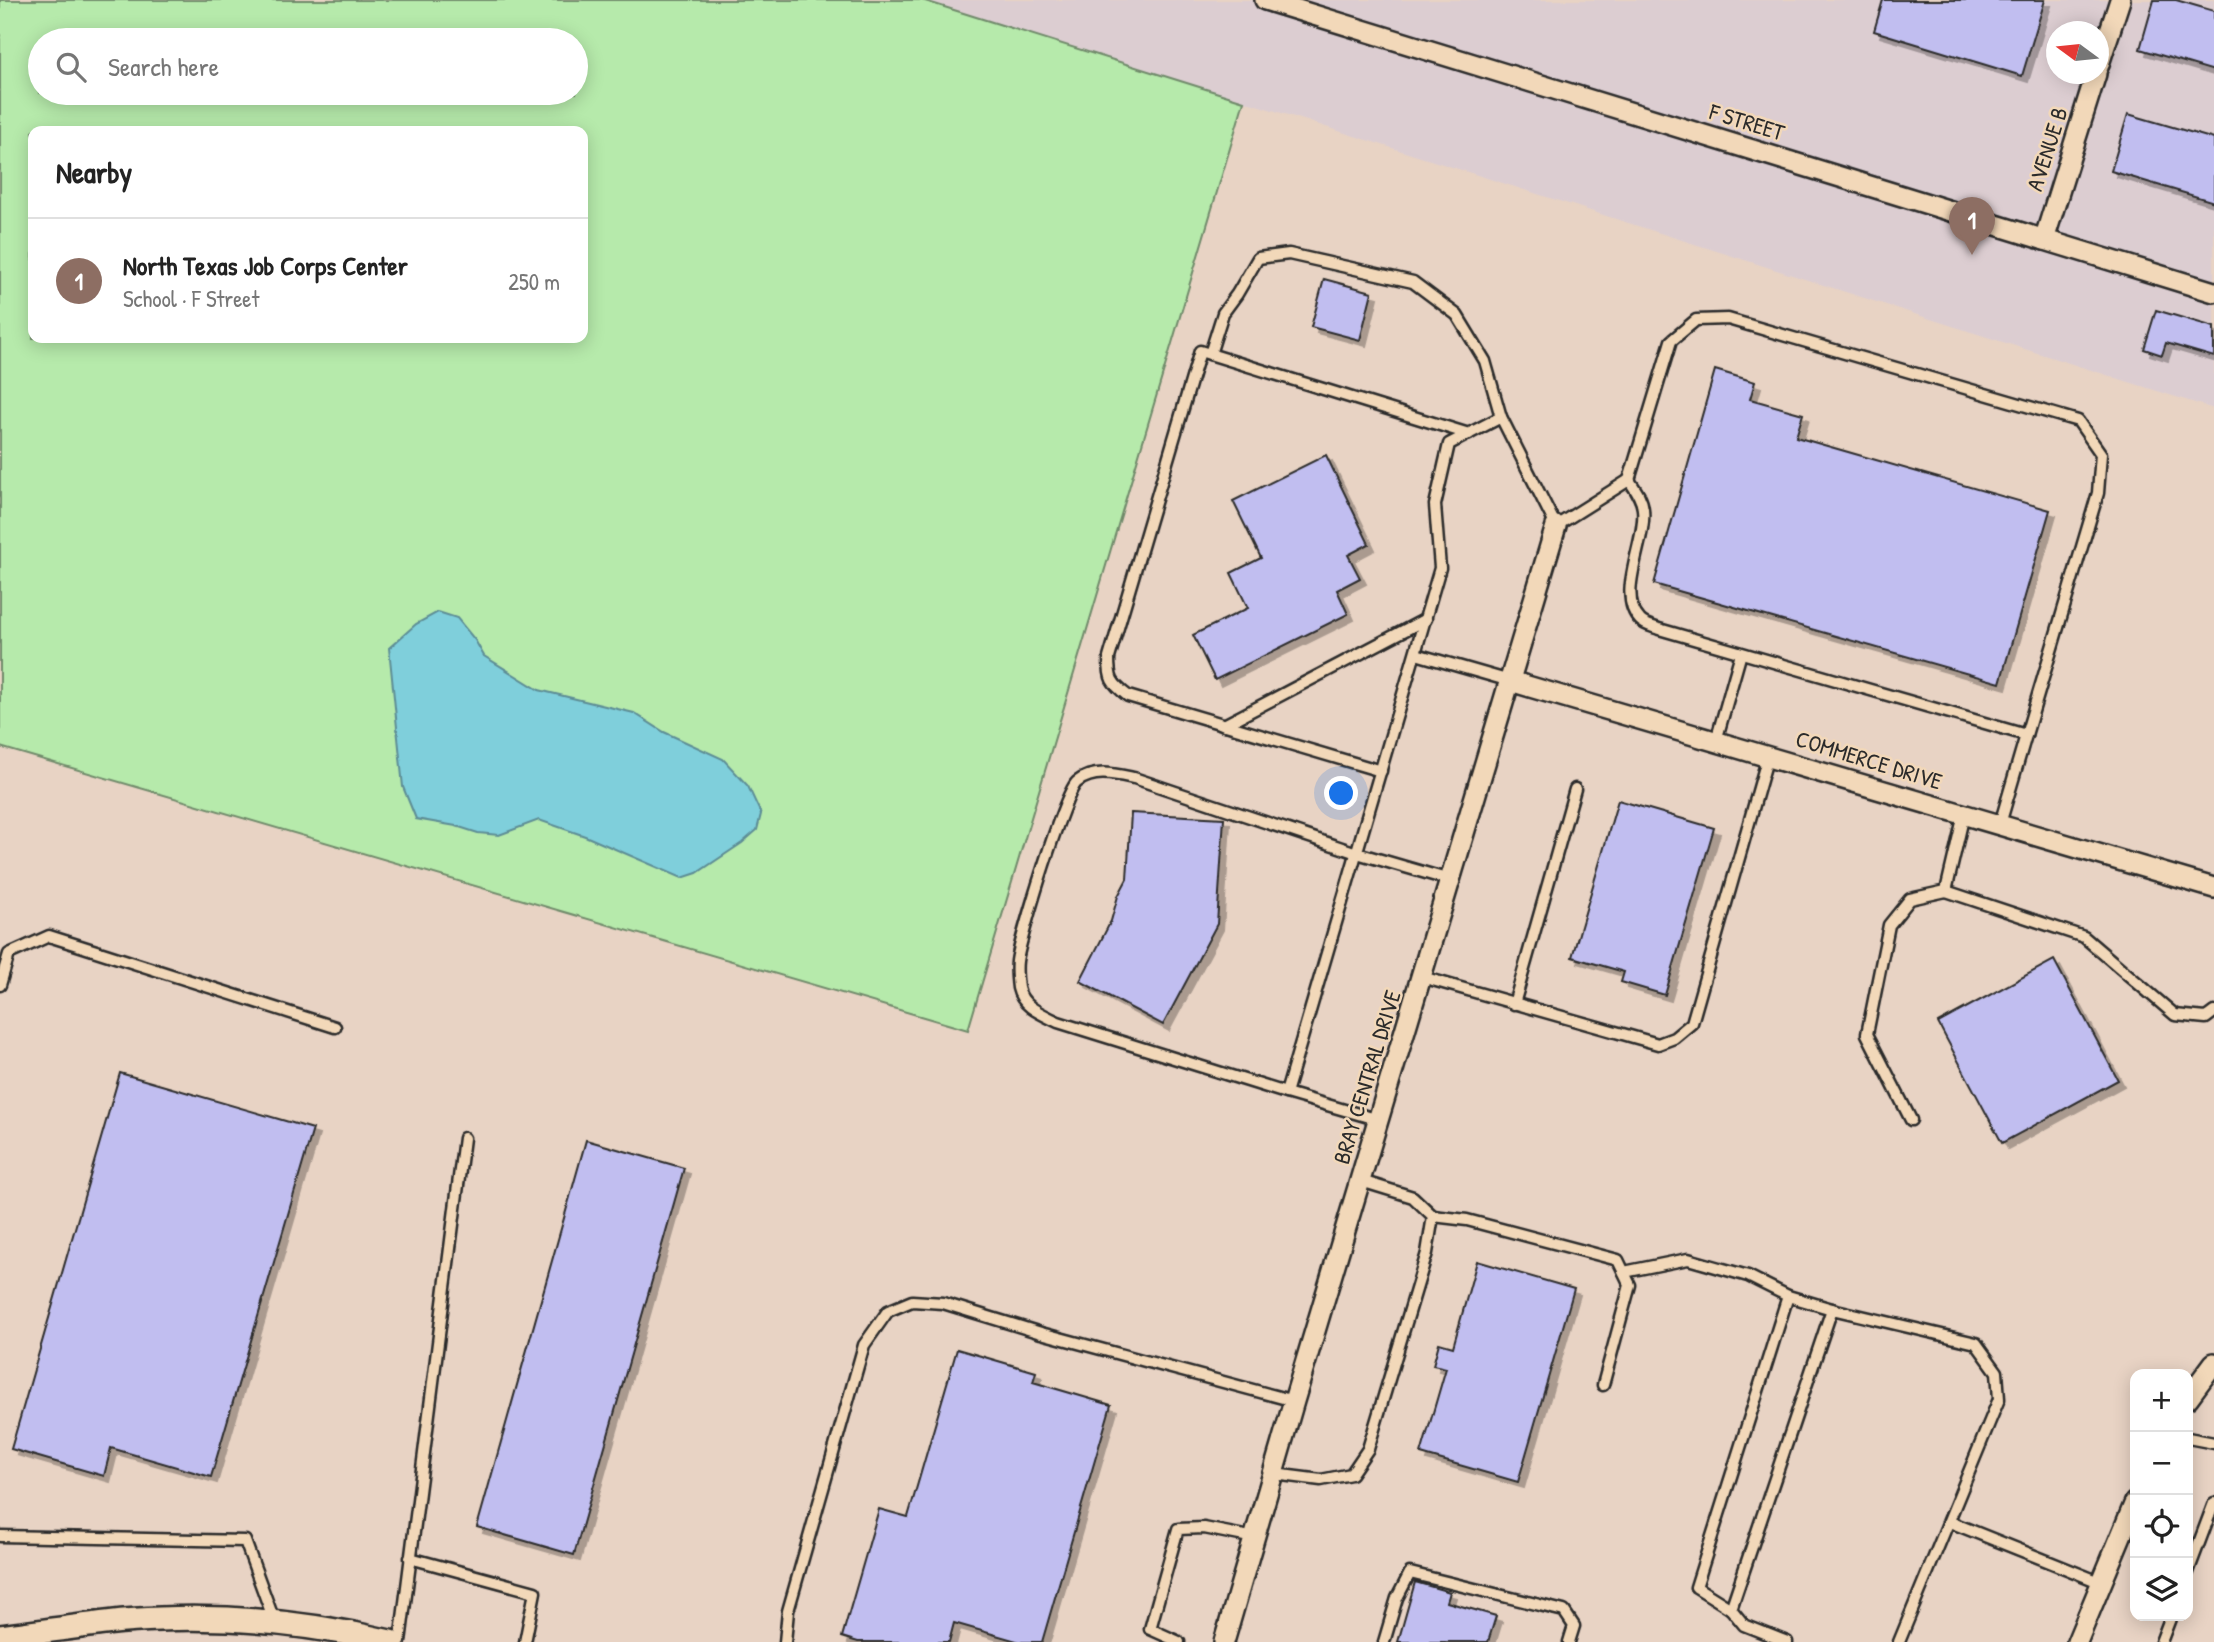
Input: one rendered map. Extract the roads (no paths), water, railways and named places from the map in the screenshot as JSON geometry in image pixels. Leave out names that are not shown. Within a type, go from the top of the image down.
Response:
[{"type":"street","name":"F STREET","points":[[1265,0],[2214,292]]},
{"type":"street","points":[[2109,34],[2120,0]]},
{"type":"street","name":"AVENUE B","points":[[2044,240],[2093,84]]},
{"type":"street","name":"BRAY CENTRAL DRIVE","points":[[1224,1642],[1556,526]]},
{"type":"street","name":"COMMERCE DRIVE","points":[[1510,681],[2214,888]]},
{"type":"street","points":[[2193,1391],[2214,1363]]},
{"type":"street","points":[[2077,1642],[2130,1514]]},
{"type":"street","points":[[0,1637],[160,1619],[260,1629],[305,1626],[390,1642]]},
{"type":"lane","points":[[1210,354],[1223,313],[1258,258],[1289,254],[1413,282],[1457,315],[1485,361],[1502,417],[1556,526],[1629,480],[1671,341],[1696,320],[1728,320],[2078,421],[2101,454],[2098,493],[2000,824]]},
{"type":"lane","points":[[1381,771],[1128,696],[1113,684],[1109,674],[1109,658],[1200,351],[1469,434]]},
{"type":"lane","points":[[1286,1093],[1440,568],[1435,505],[1450,444],[1502,417]]},
{"type":"lane","points":[[1629,480],[1643,506],[1643,521],[1630,588],[1631,606],[1640,621],[1659,629],[2026,735]]},
{"type":"lane","points":[[1224,725],[1426,620]]},
{"type":"lane","points":[[1716,741],[1741,653]]},
{"type":"lane","points":[[1416,654],[1510,681]]},
{"type":"lane","points":[[1422,977],[1658,1044],[1674,1038],[1692,1023],[1768,756]]},
{"type":"lane","points":[[1380,1120],[1058,1021],[1031,1009],[1018,991],[1016,962],[1059,817],[1074,784],[1090,774],[1111,773],[1134,778],[1357,853],[1451,880]]},
{"type":"lane","points":[[1514,1003],[1575,789]]},
{"type":"lane","points":[[1946,891],[1964,814]]},
{"type":"lane","points":[[1911,1121],[1867,1034],[1889,925],[1910,899],[1946,891],[2084,937],[2175,1015],[2206,1018],[2214,1012]]},
{"type":"lane","points":[[0,985],[9,954],[49,936],[335,1027]]},
{"type":"lane","points":[[400,1642],[464,1138]]},
{"type":"lane","points":[[1361,1181],[1413,1197],[1433,1216],[1467,1220],[1618,1260],[1630,1285],[1603,1385]]},
{"type":"lane","points":[[1274,1475],[1321,1480],[1351,1474],[1368,1449],[1427,1253],[1433,1216]]},
{"type":"lane","points":[[1624,1272],[1688,1259],[1748,1276],[1788,1296],[1832,1309],[1976,1343],[1997,1372],[1999,1399],[1899,1642]]},
{"type":"lane","points":[[1787,1642],[1744,1625],[1731,1609],[1696,1587],[1788,1296]]},
{"type":"lane","points":[[785,1642],[788,1611],[864,1345],[888,1311],[912,1301],[943,1303],[1041,1333],[1294,1401]]},
{"type":"lane","points":[[1731,1609],[1832,1309]]},
{"type":"lane","points":[[2193,1439],[2214,1443]]},
{"type":"lane","points":[[2193,1559],[2214,1503]]},
{"type":"lane","points":[[1950,1522],[2102,1583]]},
{"type":"lane","points":[[1179,1642],[1150,1629],[1178,1529],[1204,1528],[1255,1538]]},
{"type":"lane","points":[[0,1536],[245,1541],[260,1629]]},
{"type":"lane","points":[[410,1558],[535,1592],[524,1642]]},
{"type":"lane","points":[[1384,1642],[1397,1598],[1410,1573],[1564,1611],[1574,1626],[1569,1642]]},
{"type":"lane","points":[[2161,1642],[2169,1621]]},
{"type":"water","points":[[438,612],[457,618],[484,656],[539,690],[634,713],[664,732],[723,759],[748,786],[761,814],[757,830],[697,873],[682,878],[585,836],[539,820],[499,835],[416,819],[403,787],[389,648],[416,624]]},
{"type":"place","name":"North Texas Job Corps Center","points":[[1972,255]]}]
